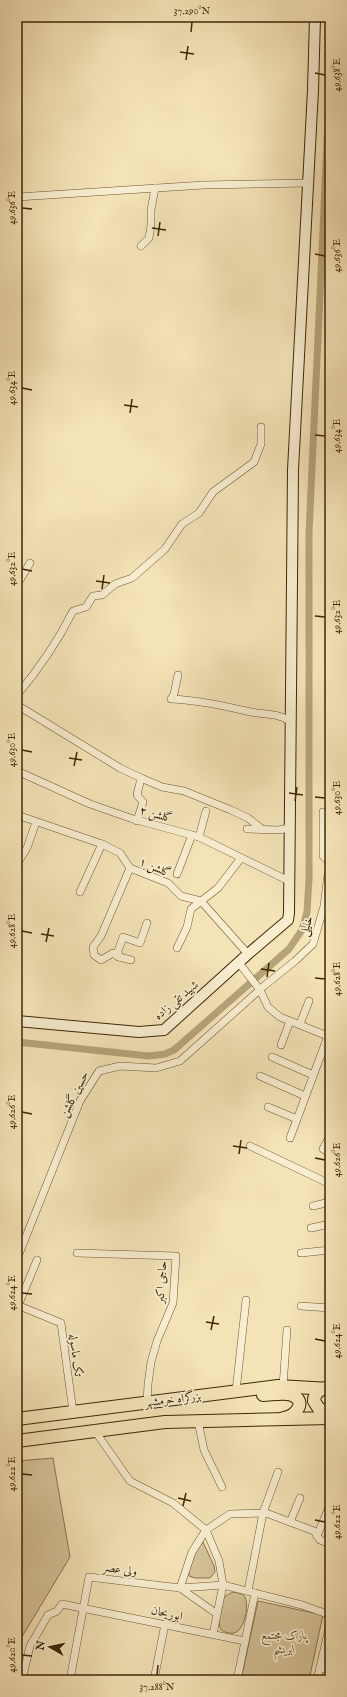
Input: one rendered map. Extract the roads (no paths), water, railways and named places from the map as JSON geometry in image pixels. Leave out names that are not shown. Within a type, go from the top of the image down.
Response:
[{"type":"highway","name":"بزرگراه خرمشهر","points":[[17,1419],[283,1386],[329,1389]]},
{"type":"highway","points":[[329,1389],[318,1391],[314,1401],[319,1409],[330,1412]]},
{"type":"highway","points":[[185,1398],[285,1394],[293,1395],[298,1403],[297,1410],[292,1416],[280,1419]]},
{"type":"highway","name":"بزرگراه خرمشهر","points":[[17,1441],[165,1422],[330,1418]]},
{"type":"main road","name":"شهید تقی زاده","points":[[17,1021],[139,1032],[164,1030],[288,920],[293,470],[304,285],[307,183],[313,97],[315,17]]},
{"type":"street","points":[[17,197],[204,185],[307,183]]},
{"type":"street","points":[[140,246],[149,238],[151,210],[155,188]]},
{"type":"street","points":[[17,695],[37,672],[66,626],[73,611],[86,608],[93,596],[102,595],[115,584],[132,578],[165,549],[182,524],[199,512],[214,492],[254,462],[261,444],[261,427]]},
{"type":"street","points":[[17,585],[30,563]]},
{"type":"street","points":[[178,674],[174,694],[171,699],[218,704],[251,712],[280,715],[290,721]]},
{"type":"street","points":[[17,705],[120,768],[162,787],[184,791],[231,810],[248,818],[262,829]]},
{"type":"street","name":"گلشن ۲","points":[[17,771],[69,796],[137,821],[196,836],[289,881]]},
{"type":"street","points":[[137,821],[144,802],[137,795],[141,778]]},
{"type":"street","points":[[177,874],[196,836],[206,811]]},
{"type":"street","points":[[323,812],[323,856],[330,863]]},
{"type":"street","name":"گلشن ۱","points":[[17,815],[102,844],[120,853],[130,868],[168,883],[181,896],[201,901]]},
{"type":"street","points":[[17,864],[27,848],[36,822]]},
{"type":"street","points":[[247,828],[278,830],[290,828]]},
{"type":"street","points":[[80,892],[102,844]]},
{"type":"street","points":[[177,948],[187,927],[191,909],[218,888],[241,858]]},
{"type":"street","points":[[130,868],[101,936],[93,947],[94,954],[102,960],[113,953],[119,958],[131,960]]},
{"type":"street","name":"خلیلی","points":[[260,990],[313,944],[324,906],[328,874],[330,870]]},
{"type":"street","points":[[201,901],[248,954]]},
{"type":"street","points":[[119,958],[118,951],[123,937],[140,943],[148,923]]},
{"type":"street","points":[[239,963],[260,990],[268,1007],[280,1017],[329,1036],[290,1138]]},
{"type":"street","name":"حسین گلشن","points":[[17,1259],[80,1101],[99,1071],[120,1066],[156,1068],[180,1061],[260,990]]},
{"type":"street","points":[[300,1024],[308,1001]]},
{"type":"street","points":[[281,1045],[290,1021]]},
{"type":"street","points":[[272,1057],[313,1075]]},
{"type":"street","points":[[260,1076],[305,1096]]},
{"type":"street","points":[[268,1107],[297,1119]]},
{"type":"street","points":[[330,1136],[323,1149],[330,1153]]},
{"type":"street","points":[[250,1146],[330,1184]]},
{"type":"street","points":[[313,1206],[330,1202]]},
{"type":"street","points":[[311,1228],[330,1224]]},
{"type":"street","points":[[301,1253],[330,1250]]},
{"type":"street","name":"حاجی اکبر","points":[[77,1253],[176,1256],[173,1302],[157,1341],[151,1362],[147,1403]]},
{"type":"street","points":[[18,1306],[37,1260]]},
{"type":"street","points":[[236,1391],[246,1300]]},
{"type":"street","name":"تک ماسوله","points":[[18,1306],[61,1323],[73,1412]]},
{"type":"street","points":[[301,1306],[330,1308]]},
{"type":"street","points":[[283,1386],[287,1330]]},
{"type":"street","points":[[198,1421],[204,1450],[222,1487]]},
{"type":"street","points":[[95,1431],[130,1481],[173,1503],[206,1530],[219,1561],[223,1585],[213,1634]]},
{"type":"street","points":[[237,1680],[245,1641],[263,1513],[278,1472]]},
{"type":"street","points":[[290,1522],[300,1498]]},
{"type":"street","points":[[317,1536],[330,1505]]},
{"type":"street","points":[[180,1588],[192,1552],[206,1530],[230,1514],[263,1513],[314,1531],[320,1540],[330,1544]]},
{"type":"street","name":"ولی عصر","points":[[70,1680],[89,1577],[180,1588]]},
{"type":"street","points":[[180,1588],[223,1585],[302,1605],[330,1615]]},
{"type":"street","points":[[180,1588],[217,1614]]},
{"type":"street","name":"ابوریحان","points":[[22,1680],[30,1646],[48,1615],[56,1611],[62,1604],[84,1607],[245,1641]]},
{"type":"street","points":[[154,1680],[166,1624]]},
{"type":"street","points":[[317,1680],[330,1624]]},
{"type":"street","points":[[320,1668],[330,1670]]},
{"type":"waterway","points":[[17,1042],[149,1056],[165,1054],[174,1050],[289,949],[302,930],[307,912],[309,879],[309,533],[330,78]]},
{"type":"park label","name":"پارک مجتمع ابریشم","points":[[284,1642]]}]
